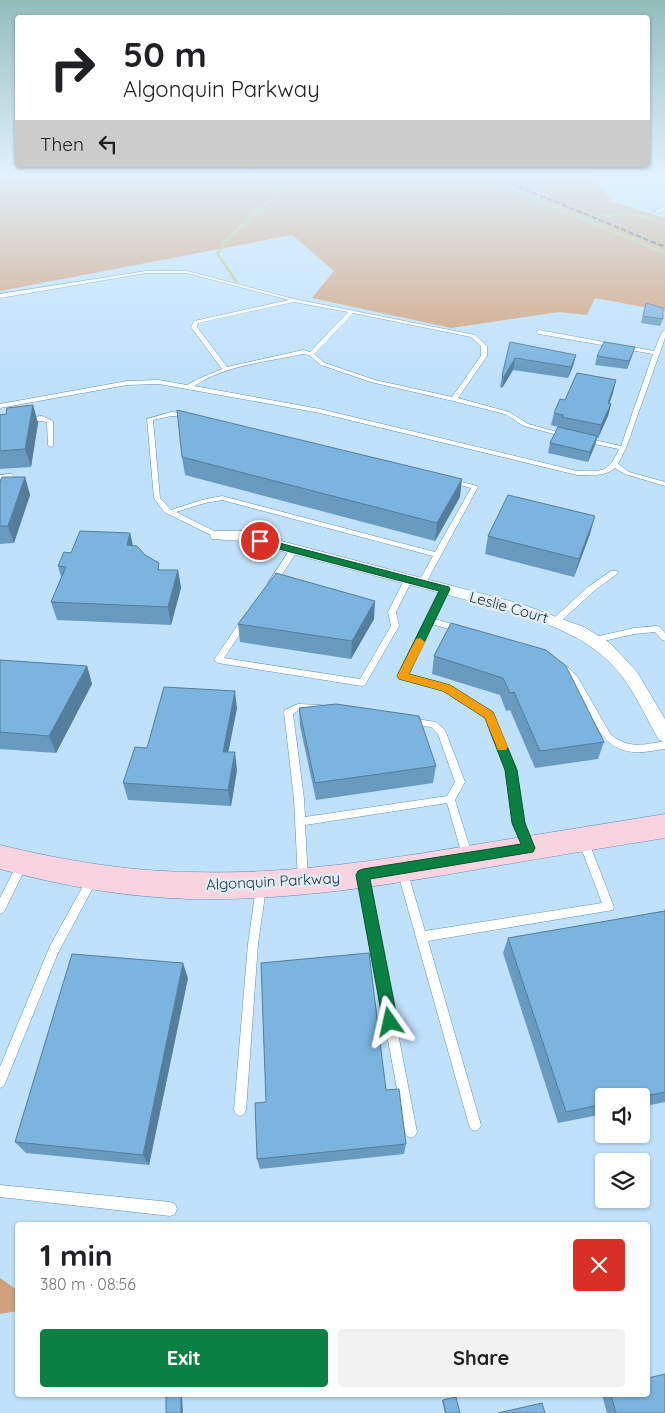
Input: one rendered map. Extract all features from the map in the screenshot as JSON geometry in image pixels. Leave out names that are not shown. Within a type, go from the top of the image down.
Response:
[{"type":"street","name":"Leslie Court","points":[[217,536],[243,536],[521,609],[556,621],[595,640],[626,669],[665,735]]},
{"type":"street","name":"Algonquin Parkway","points":[[11,861],[93,877],[162,884],[261,885],[363,875],[665,826]]},
{"type":"lane","points":[[0,296],[146,272],[172,271],[199,274],[294,300],[467,335],[479,340],[484,346],[484,356],[454,399]]},
{"type":"lane","points":[[226,370],[194,326],[196,322],[294,300]]},
{"type":"lane","points":[[311,354],[351,312]]},
{"type":"lane","points":[[539,332],[656,354]]},
{"type":"lane","points":[[0,406],[127,382],[159,382],[320,411],[577,473],[605,473],[616,465],[665,332]]},
{"type":"lane","points":[[189,387],[198,380],[226,370],[303,352],[311,354],[323,364],[373,381],[507,413],[526,425],[568,436]]},
{"type":"lane","points":[[196,416],[171,414],[150,419],[157,498],[170,512],[217,536]]},
{"type":"lane","points":[[17,421],[42,418],[50,421],[51,446]]},
{"type":"lane","points":[[577,438],[622,448]]},
{"type":"lane","points":[[616,465],[626,474],[665,484]]},
{"type":"lane","points":[[0,477],[11,476]]},
{"type":"lane","points":[[251,613],[218,660],[362,683],[395,626],[392,612],[415,581],[438,555],[475,487],[446,480]]},
{"type":"lane","points":[[170,512],[204,501],[222,498],[438,555]]},
{"type":"lane","points":[[267,589],[294,550]]},
{"type":"lane","points":[[556,621],[574,607],[600,580],[614,574]]},
{"type":"lane","points":[[445,589],[403,676],[446,688],[489,715],[511,770],[519,823],[529,848]]},
{"type":"lane","points":[[430,620],[468,632]]},
{"type":"lane","points":[[595,640],[634,631],[661,628],[665,638]]},
{"type":"lane","points":[[550,659],[567,669],[574,678],[608,737],[615,743],[623,748],[631,749],[644,749],[665,745]]},
{"type":"lane","points":[[303,882],[299,799],[288,712],[305,706],[334,710]]},
{"type":"lane","points":[[300,822],[450,799],[460,782],[442,732],[433,724],[404,720]]},
{"type":"lane","points":[[450,799],[469,858]]},
{"type":"lane","points":[[420,937],[609,907],[583,840]]},
{"type":"lane","points":[[0,909],[11,861]]},
{"type":"lane","points":[[402,869],[475,1125]]},
{"type":"lane","points":[[363,875],[411,1132]]},
{"type":"lane","points":[[0,1082],[54,950],[93,877]]},
{"type":"lane","points":[[240,1110],[253,944],[261,885]]},
{"type":"lane","points":[[0,1191],[170,1209]]},
{"type":"shaded area","points":[[0,240],[266,240],[0,291]]},
{"type":"shaded area","points":[[298,240],[665,240],[665,311],[595,298],[587,315],[559,312],[451,328],[312,298],[334,271]]},
{"type":"shaded area","points":[[0,1278],[15,1289],[15,1311],[0,1314]]},
{"type":"building","points":[[646,303],[663,308],[663,319],[643,316]]},
{"type":"building","points":[[510,342],[576,355],[571,367],[515,358],[504,377],[502,376]]},
{"type":"building","points":[[604,342],[635,347],[629,361],[597,356]]},
{"type":"building","points":[[577,373],[616,380],[608,403],[611,404],[601,425],[562,417],[563,415],[554,413],[560,399],[565,400]]},
{"type":"building","points":[[33,405],[25,449],[0,451],[0,415],[6,414],[7,408]]},
{"type":"building","points":[[177,410],[462,479],[437,523],[182,457]]},
{"type":"building","points":[[558,427],[597,436],[590,452],[550,443]]},
{"type":"building","points":[[2,477],[25,477],[8,526],[0,526],[0,482]]},
{"type":"building","points":[[508,495],[595,516],[579,559],[488,536]]},
{"type":"building","points":[[80,531],[130,533],[127,545],[137,546],[145,555],[159,563],[158,570],[178,570],[168,607],[51,602],[66,567],[58,566],[64,552],[71,553]]},
{"type":"building","points":[[276,573],[375,601],[352,641],[238,624]]},
{"type":"building","points":[[451,623],[546,650],[566,666],[604,742],[540,751],[514,692],[510,693],[503,678],[434,656]]},
{"type":"building","points":[[0,660],[87,666],[49,736],[0,732]]},
{"type":"building","points":[[164,687],[235,691],[223,752],[235,752],[228,790],[123,783],[135,747],[147,748]]},
{"type":"building","points":[[336,704],[419,716],[436,766],[315,783],[299,708]]},
{"type":"building","points":[[665,911],[665,1092],[650,1095],[650,1088],[595,1088],[595,1106],[566,1112],[508,938]]},
{"type":"building","points":[[369,953],[386,1090],[399,1089],[406,1144],[257,1159],[255,1103],[266,1102],[261,963]]},
{"type":"building","points":[[72,954],[183,963],[143,1155],[15,1142]]},
{"type":"building","points":[[665,1374],[665,1413],[616,1413],[612,1397],[650,1397],[650,1378]]},
{"type":"building","points":[[166,1397],[181,1397],[181,1413],[166,1413]]},
{"type":"building","points":[[456,1397],[460,1413],[446,1413],[443,1400]]},
{"type":"building","points":[[542,1403],[545,1413],[498,1413]]},
{"type":"waterway","points":[[226,240],[223,243],[222,249],[217,253],[236,281]]},
{"type":"waterway","points":[[633,240],[665,253]]},
{"type":"railway","points":[[648,240],[665,247]]},
{"type":"slow traffic","points":[[420,642],[403,676],[446,688],[489,715],[502,747]]},
{"type":"route","points":[[260,541],[445,589],[403,676],[446,688],[489,715],[511,770],[519,823],[529,848],[363,875],[390,1022]]}]
